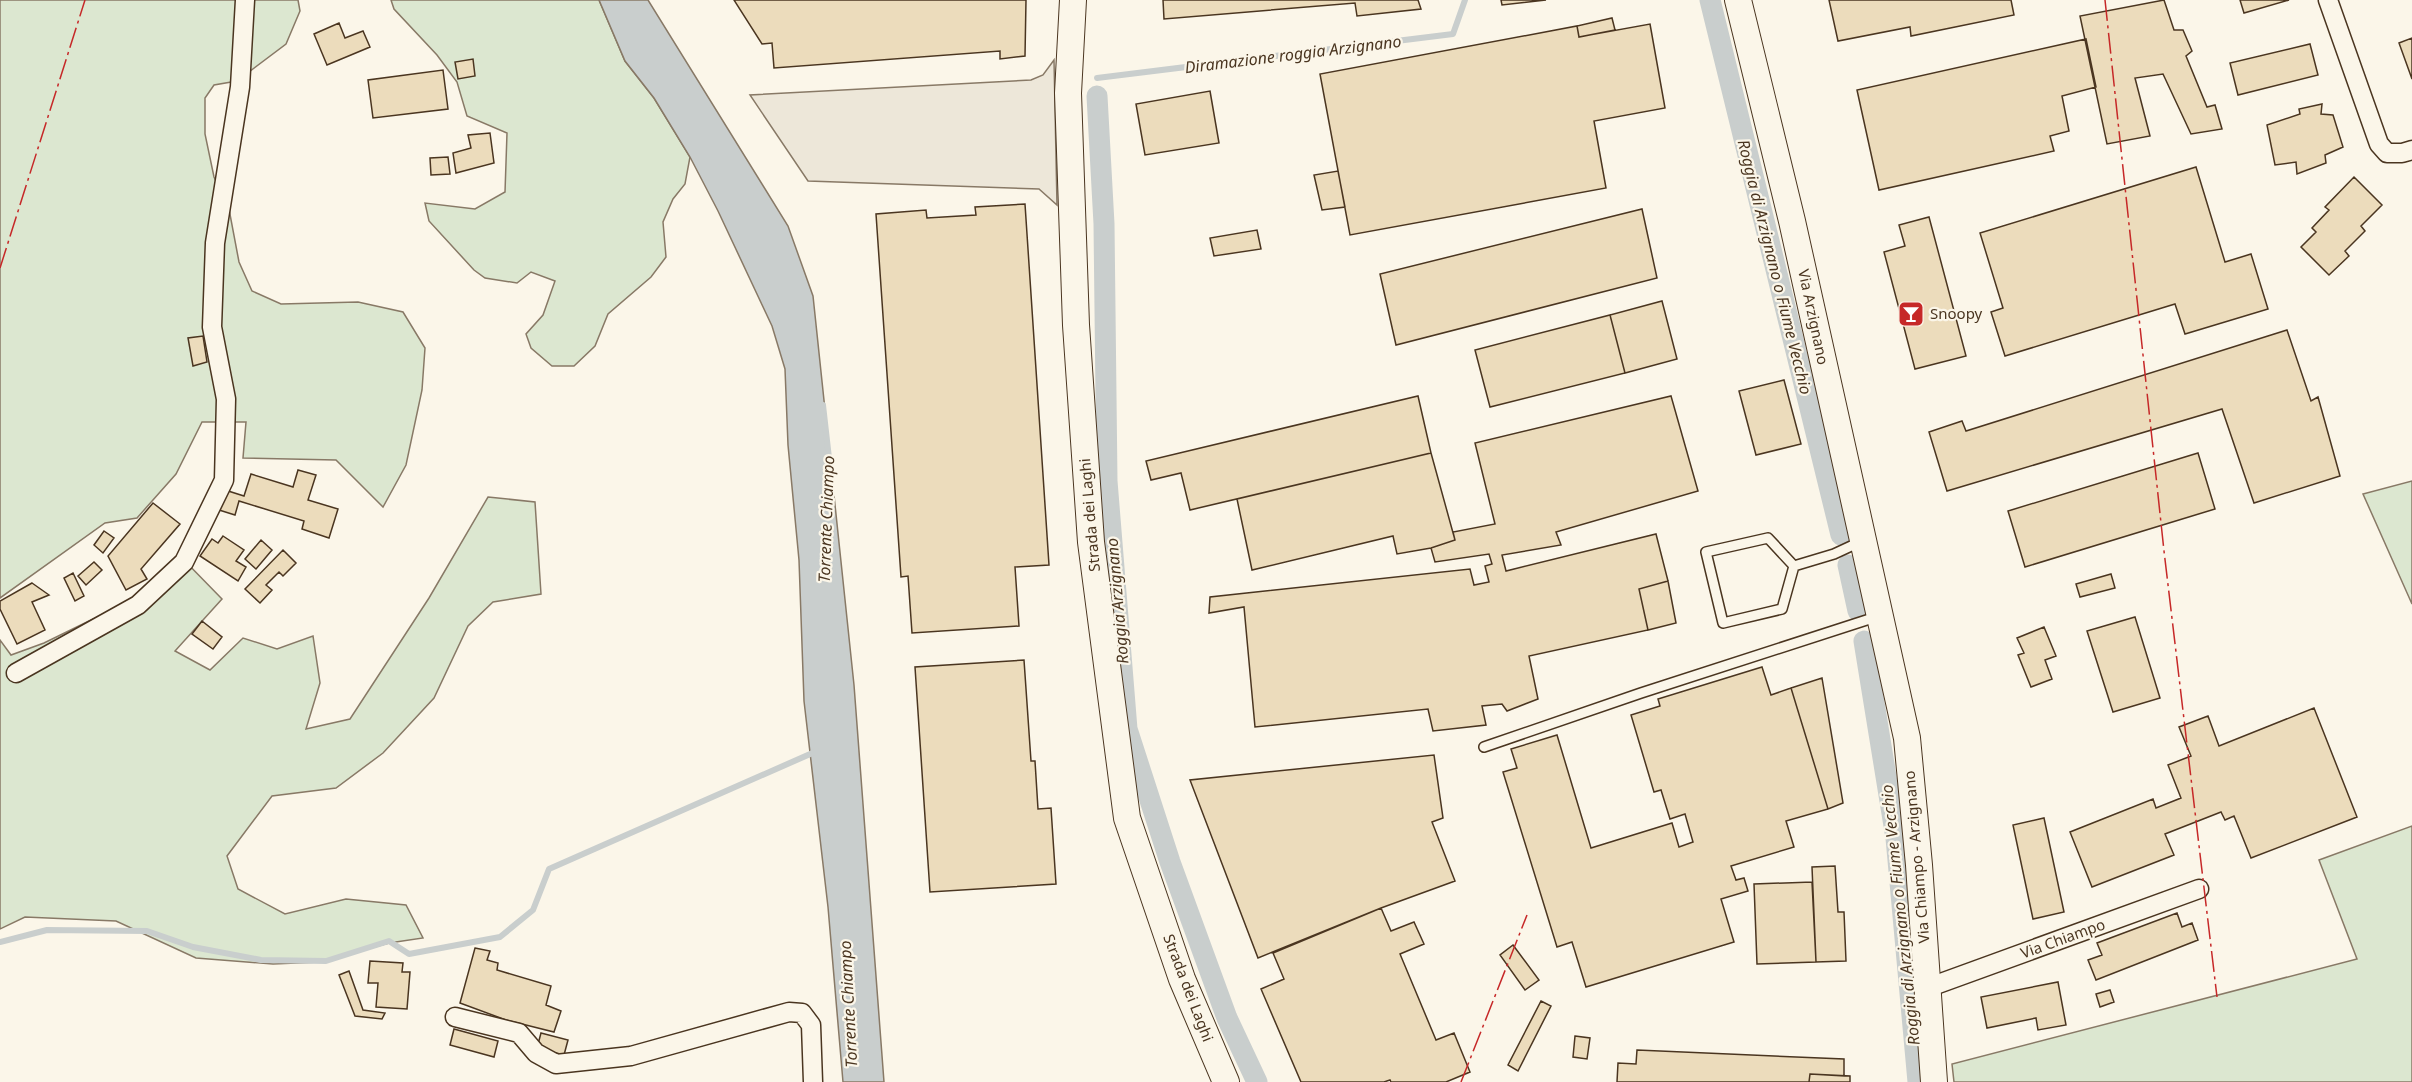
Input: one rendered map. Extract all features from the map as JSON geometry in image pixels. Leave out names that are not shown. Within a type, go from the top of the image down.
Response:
[{"type":"street","points":[[16,673],[138,605],[184,562],[224,480],[226,399],[212,327],[215,243],[240,87],[245,0]]},
{"type":"street","name":"Strada dei Laghi","points":[[1073,0],[1068,93],[1077,336],[1091,542],[1127,818],[1182,978],[1226,1082]]},
{"type":"street","name":"Via Arzignano","points":[[1738,0],[1792,221],[1883,625]]},
{"type":"street","points":[[2328,0],[2379,144],[2388,153],[2412,150]]},
{"type":"street","name":"Via Chiampo - Arzignano","points":[[1883,625],[1907,738],[1919,865],[1934,1082]]},
{"type":"street","name":"Via Chiampo","points":[[1927,988],[2199,889]]},
{"type":"street","points":[[454,1017],[519,1033],[536,1053],[556,1064],[631,1056],[789,1012],[802,1013],[811,1025],[813,1082]]},
{"type":"lane","points":[[1768,538],[1794,566],[1782,609],[1723,623],[1706,552],[1768,538]]},
{"type":"lane","points":[[1794,566],[1834,554],[1864,540]]},
{"type":"lane","points":[[1484,747],[1641,693],[1883,625]]},
{"type":"green space","points":[[0,0],[298,0],[300,11],[286,44],[237,81],[214,85],[205,98],[205,134],[214,177],[229,209],[239,262],[252,291],[281,304],[358,302],[403,312],[425,348],[422,390],[406,465],[383,507],[336,460],[243,458],[246,422],[202,422],[176,474],[137,518],[105,523],[0,598]]},
{"type":"green space","points":[[391,0],[599,0],[625,61],[654,98],[690,157],[685,184],[673,199],[663,222],[666,257],[651,277],[608,314],[595,346],[574,366],[552,366],[531,348],[526,334],[543,315],[555,281],[531,272],[517,283],[485,278],[474,270],[429,221],[425,203],[475,209],[505,192],[507,133],[467,116],[457,82],[437,55],[394,9]]},
{"type":"green space","points":[[2412,481],[2412,604],[2363,494]]},
{"type":"green space","points":[[488,497],[535,502],[541,594],[493,602],[468,626],[434,698],[383,753],[336,788],[272,796],[227,856],[238,889],[285,914],[346,899],[406,905],[423,938],[389,943],[320,962],[273,964],[196,958],[116,921],[25,917],[0,929],[0,640],[11,655],[44,643],[130,601],[181,557],[222,599],[175,651],[210,670],[243,638],[277,649],[313,636],[320,683],[306,729],[350,719],[429,598]]},
{"type":"green space","points":[[2412,826],[2412,1082],[1954,1082],[1952,1064],[2357,959],[2319,860]]},
{"type":"shaded area","points":[[1054,60],[1057,205],[1039,189],[808,181],[750,95],[1031,80],[1043,75]]},
{"type":"water","points":[[599,0],[648,0],[788,226],[813,296],[854,685],[884,1082],[843,1082],[828,907],[804,701],[799,560],[788,445],[785,369],[772,326],[718,211],[690,157],[654,98],[625,61]]},
{"type":"building","points":[[734,0],[1026,0],[1025,56],[1000,59],[1000,51],[774,68],[772,43],[762,44]]},
{"type":"building","points":[[1163,0],[1418,0],[1421,9],[1357,16],[1355,3],[1164,19]]},
{"type":"building","points":[[1501,0],[1546,0],[1502,5]]},
{"type":"building","points":[[1829,0],[2011,0],[2014,15],[1911,36],[1910,27],[1838,41]]},
{"type":"building","points":[[2164,0],[2174,30],[2183,30],[2192,51],[2186,56],[2207,107],[2215,105],[2222,129],[2191,134],[2163,74],[2135,78],[2150,136],[2107,144],[2080,16]]},
{"type":"building","points":[[2240,0],[2289,0],[2244,13]]},
{"type":"building","points":[[1612,18],[1615,30],[1579,37],[1577,26]]},
{"type":"building","points":[[339,23],[345,38],[363,31],[370,47],[327,65],[314,34]]},
{"type":"building","points":[[1650,24],[1665,108],[1594,121],[1606,188],[1350,235],[1320,74],[1577,26],[1579,37]]},
{"type":"building","points":[[2412,38],[2412,79],[2399,43]]},
{"type":"building","points":[[2086,39],[2096,87],[2062,96],[2069,131],[2050,136],[2054,151],[1879,190],[1857,90]]},
{"type":"building","points":[[2310,44],[2318,75],[2238,95],[2230,63]]},
{"type":"building","points":[[473,59],[475,76],[458,79],[455,62]]},
{"type":"building","points":[[443,70],[448,109],[373,118],[368,80]]},
{"type":"building","points":[[1210,91],[1219,143],[1145,155],[1136,104]]},
{"type":"building","points":[[2322,104],[2321,114],[2333,115],[2343,147],[2325,155],[2326,163],[2297,174],[2296,162],[2275,165],[2267,125],[2300,114],[2299,109]]},
{"type":"building","points":[[490,133],[494,163],[456,173],[453,153],[471,148],[468,135]]},
{"type":"building","points":[[448,157],[450,174],[431,175],[430,158]]},
{"type":"building","points":[[2196,167],[2225,262],[2251,254],[2268,309],[2185,334],[2175,304],[2005,356],[1991,312],[2003,308],[1980,233]]},
{"type":"building","points":[[1338,171],[1345,207],[1322,210],[1314,175]]},
{"type":"building","points":[[2354,177],[2382,205],[2361,226],[2365,231],[2345,251],[2349,256],[2329,275],[2301,247],[2316,232],[2312,228],[2329,210],[2325,207]]},
{"type":"building","points":[[1025,204],[1049,565],[1015,567],[1019,626],[912,633],[908,576],[901,577],[876,214],[926,210],[927,218],[976,215],[975,207]]},
{"type":"building","points":[[1642,209],[1657,278],[1396,345],[1380,274]]},
{"type":"building","points":[[1929,217],[1966,356],[1915,369],[1884,252],[1905,246],[1899,225]]},
{"type":"building","points":[[1257,230],[1261,249],[1214,256],[1210,238]]},
{"type":"building","points":[[1662,301],[1677,359],[1625,373],[1610,315]]},
{"type":"building","points":[[1610,315],[1625,373],[1490,407],[1475,350]]},
{"type":"building","points":[[2287,330],[2311,401],[2318,397],[2340,476],[2254,503],[2222,409],[1947,491],[1929,432],[1962,421],[1966,431]]},
{"type":"building","points":[[203,336],[207,362],[193,366],[188,338]]},
{"type":"building","points":[[1784,380],[1801,444],[1756,455],[1739,391]]},
{"type":"building","points":[[1418,396],[1431,453],[1190,510],[1181,473],[1151,480],[1146,461]]},
{"type":"building","points":[[1671,396],[1698,491],[1556,532],[1561,545],[1502,555],[1506,571],[1656,534],[1668,581],[1639,589],[1648,630],[1529,656],[1538,699],[1507,711],[1502,704],[1482,706],[1486,725],[1433,731],[1428,709],[1255,727],[1244,607],[1209,613],[1210,597],[1470,569],[1474,585],[1489,582],[1485,566],[1492,564],[1489,554],[1435,562],[1431,548],[1455,540],[1453,532],[1495,524],[1475,443]]},
{"type":"building","points":[[1431,453],[1455,540],[1431,548],[1397,554],[1393,536],[1252,570],[1237,499]]},
{"type":"building","points":[[2198,453],[2215,509],[2025,567],[2008,511]]},
{"type":"building","points":[[298,470],[316,475],[308,500],[338,509],[329,538],[302,529],[304,521],[239,501],[235,515],[219,510],[225,490],[244,496],[251,474],[293,487]]},
{"type":"building","points":[[153,503],[180,524],[141,569],[147,579],[126,590],[108,556]]},
{"type":"building","points":[[104,531],[114,538],[103,553],[94,545]]},
{"type":"building","points":[[223,536],[244,550],[236,561],[246,567],[238,581],[200,556],[212,539],[218,543]]},
{"type":"building","points":[[261,540],[272,550],[256,569],[245,559]]},
{"type":"building","points":[[283,550],[296,563],[283,576],[279,572],[266,585],[272,590],[260,603],[245,589]]},
{"type":"building","points":[[94,562],[102,570],[86,585],[78,576]]},
{"type":"building","points":[[73,573],[84,596],[75,601],[64,578]]},
{"type":"building","points":[[2111,574],[2115,588],[2080,597],[2076,584]]},
{"type":"building","points":[[1668,581],[1676,623],[1648,630],[1639,589]]},
{"type":"building","points":[[32,583],[49,595],[32,602],[45,630],[17,644],[0,609],[0,601]]},
{"type":"building","points":[[2135,617],[2160,698],[2113,712],[2087,631]]},
{"type":"building","points":[[202,621],[222,637],[213,649],[192,634]]},
{"type":"building","points":[[2044,627],[2056,656],[2045,660],[2052,679],[2031,687],[2018,655],[2024,653],[2017,638]]},
{"type":"building","points":[[1024,660],[1031,761],[1035,761],[1038,809],[1051,808],[1056,884],[930,892],[915,667]]},
{"type":"building","points":[[1762,667],[1771,695],[1791,688],[1828,809],[1786,821],[1794,847],[1731,866],[1736,880],[1744,878],[1748,891],[1721,899],[1734,942],[1586,987],[1572,942],[1557,947],[1503,772],[1517,768],[1511,749],[1557,735],[1591,848],[1672,823],[1679,847],[1693,842],[1685,814],[1670,819],[1661,790],[1654,792],[1631,715],[1660,706],[1658,699]]},
{"type":"building","points":[[1822,678],[1843,803],[1828,809],[1791,688]]},
{"type":"building","points":[[2314,708],[2357,817],[2251,858],[2234,816],[2225,820],[2221,812],[2165,834],[2174,855],[2092,887],[2070,832],[2153,799],[2156,808],[2181,798],[2168,765],[2191,756],[2179,727],[2208,716],[2219,746]]},
{"type":"building","points":[[1434,755],[1443,818],[1432,822],[1455,881],[1258,958],[1190,780]]},
{"type":"building","points":[[2044,818],[2064,912],[2033,919],[2013,825]]},
{"type":"building","points":[[1835,866],[1838,912],[1844,912],[1846,961],[1816,962],[1812,867]]},
{"type":"building","points":[[1812,882],[1816,962],[1757,964],[1754,884]]},
{"type":"building","points":[[1381,908],[1391,931],[1414,922],[1424,944],[1400,954],[1436,1040],[1454,1033],[1470,1072],[1446,1082],[1391,1082],[1390,1080],[1384,1082],[1301,1082],[1261,989],[1284,979],[1273,953]]},
{"type":"building","points":[[2177,913],[2182,927],[2192,923],[2198,940],[2096,980],[2088,960],[2102,955],[2097,943]]},
{"type":"building","points":[[1513,945],[1539,980],[1525,990],[1500,955]]},
{"type":"building","points":[[475,948],[490,951],[487,960],[498,963],[497,970],[551,986],[546,1005],[561,1011],[554,1032],[506,1020],[460,1003]]},
{"type":"building","points":[[370,961],[403,963],[402,972],[410,972],[407,1009],[376,1007],[378,983],[368,983]]},
{"type":"building","points":[[349,971],[363,1010],[385,1013],[382,1019],[355,1016],[339,975]]},
{"type":"building","points":[[2058,982],[2066,1025],[2038,1030],[2036,1018],[1987,1028],[1981,997]]},
{"type":"building","points":[[2110,990],[2114,1002],[2100,1007],[2096,994]]},
{"type":"building","points":[[1541,1001],[1551,1006],[1518,1071],[1508,1065]]},
{"type":"building","points":[[454,1029],[498,1041],[494,1057],[450,1045]]},
{"type":"building","points":[[541,1033],[568,1040],[564,1055],[537,1048]]},
{"type":"building","points":[[1575,1036],[1590,1038],[1587,1059],[1573,1057]]},
{"type":"building","points":[[1637,1050],[1844,1059],[1844,1076],[1810,1074],[1809,1082],[1617,1082],[1618,1063],[1636,1064]]},
{"type":"building","points":[[1810,1074],[1850,1076],[1850,1082],[1809,1082]]},
{"type":"waterway","name":"Diramazione roggia Arzignano","points":[[1097,78],[1453,34],[1465,0]]},
{"type":"waterway","name":"Roggia di Arzignano o Fiume Vecchio","points":[[1710,0],[1841,535]]},
{"type":"waterway","name":"Roggia Arzignano","points":[[1097,96],[1104,224],[1107,481],[1127,729],[1170,862],[1227,1018],[1257,1082]]},
{"type":"waterway","name":"Torrente Chiampo","points":[[823,405],[829,458]]},
{"type":"waterway","name":"Roggia di Arzignano o Fiume Vecchio","points":[[1848,565],[1858,611]]},
{"type":"waterway","name":"Roggia di Arzignano o Fiume Vecchio","points":[[1864,641],[1896,838],[1918,1082]]},
{"type":"waterway","points":[[0,942],[47,930],[147,931],[193,947],[261,960],[326,961],[389,941],[409,954],[500,937],[533,910],[549,869],[817,751]]},
{"type":"power","points":[[0,268],[85,0]]},
{"type":"power","points":[[2105,0],[2164,551],[2217,997]]},
{"type":"power","points":[[1461,1082],[1527,915]]},
{"type":"place","name":"Snoopy","points":[[1911,314]]}]
